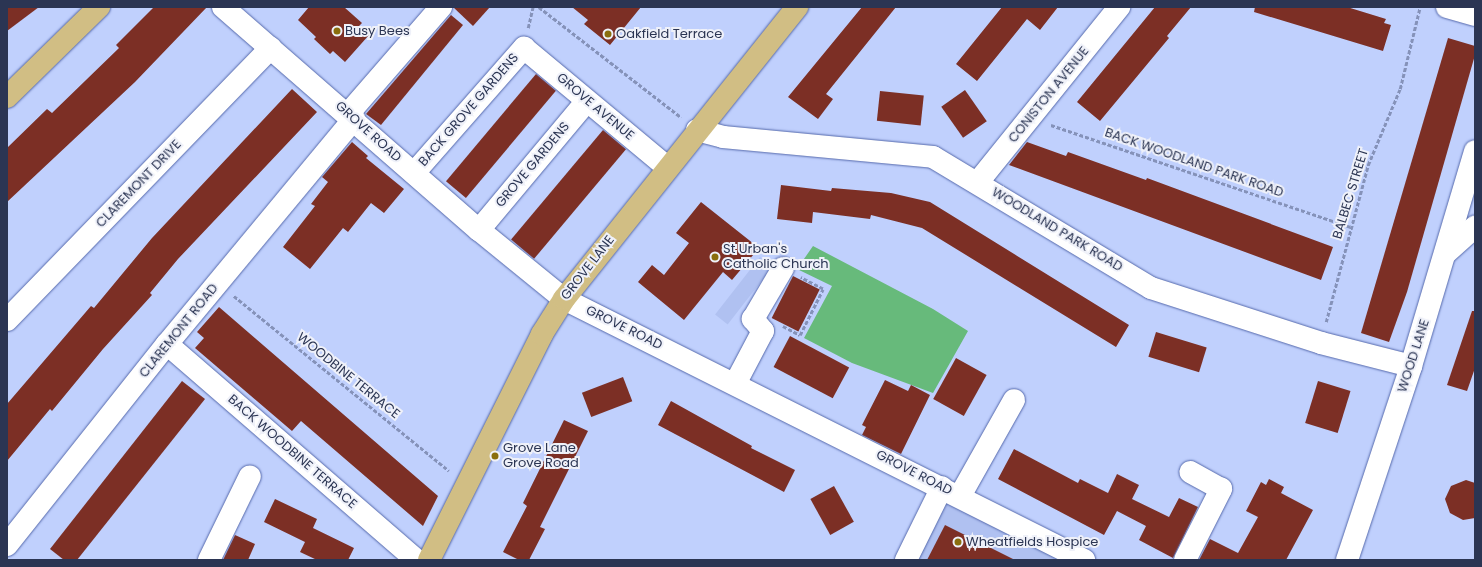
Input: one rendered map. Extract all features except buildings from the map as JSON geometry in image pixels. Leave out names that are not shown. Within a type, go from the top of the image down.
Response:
[{"type":"main road","points":[[7,97],[99,7]]},
{"type":"main road","name":"GROVE LANE","points":[[429,560],[542,334],[564,298],[667,166],[797,7]]},
{"type":"street","name":"GROVE ROAD","points":[[223,7],[351,116],[479,230],[564,298],[951,491],[1084,560]]},
{"type":"street","name":"CLAREMONT ROAD","points":[[7,545],[167,344],[441,7]]},
{"type":"street","name":"CONISTON AVENUE","points":[[978,182],[1119,7]]},
{"type":"street","points":[[1447,7],[1475,15]]},
{"type":"street","name":"CLAREMONT DRIVE","points":[[7,320],[271,48]]},
{"type":"street","name":"GROVE AVENUE","points":[[524,48],[667,166]]},
{"type":"street","name":"BACK GROVE GARDENS","points":[[414,173],[524,48]]},
{"type":"street","name":"GROVE GARDENS","points":[[479,230],[587,101]]},
{"type":"street","name":"WOODLAND PARK ROAD","points":[[697,130],[722,138],[933,158],[978,182],[1151,288],[1321,343],[1411,366]]},
{"type":"street","name":"WOOD LANE","points":[[1347,560],[1447,252],[1475,151]]},
{"type":"street","points":[[1447,252],[1475,227]]},
{"type":"street","points":[[735,384],[763,331],[753,319],[783,268]]},
{"type":"street","name":"BACK WOODBINE TERRACE","points":[[167,344],[416,560]]},
{"type":"street","points":[[906,560],[951,491],[1014,400]]},
{"type":"street","points":[[1185,560],[1221,489],[1190,472]]},
{"type":"street","points":[[209,560],[250,476]]},
{"type":"path","points":[[539,7],[697,130]]},
{"type":"path","name":"BALBEC STREET","points":[[1321,343],[1368,165],[1400,89],[1420,7]]},
{"type":"path","name":"BACK WOODLAND PARK ROAD","points":[[1031,118],[1351,227]]},
{"type":"path","points":[[757,312],[800,335],[823,289],[783,268]]},
{"type":"path","name":"WOODBINE TERRACE","points":[[218,282],[466,486]]},
{"type":"shaded area","points":[[760,257],[773,267],[728,324],[715,315]]},
{"type":"shaded area","points":[[946,500],[1063,560],[916,560]]},
{"type":"green space","points":[[813,246],[933,309],[968,331],[933,393],[852,363],[804,338],[832,286],[797,269]]},
{"type":"place","name":"Busy Bees","points":[[337,31]]},
{"type":"place","name":"Oakfield Terrace","points":[[608,34]]},
{"type":"place","name":"St Urban's Catholic Church","points":[[715,257]]},
{"type":"place","name":"Grove Lane Grove Road","points":[[495,456]]},
{"type":"place","name":"Wheatfields Hospice","points":[[958,542]]}]
